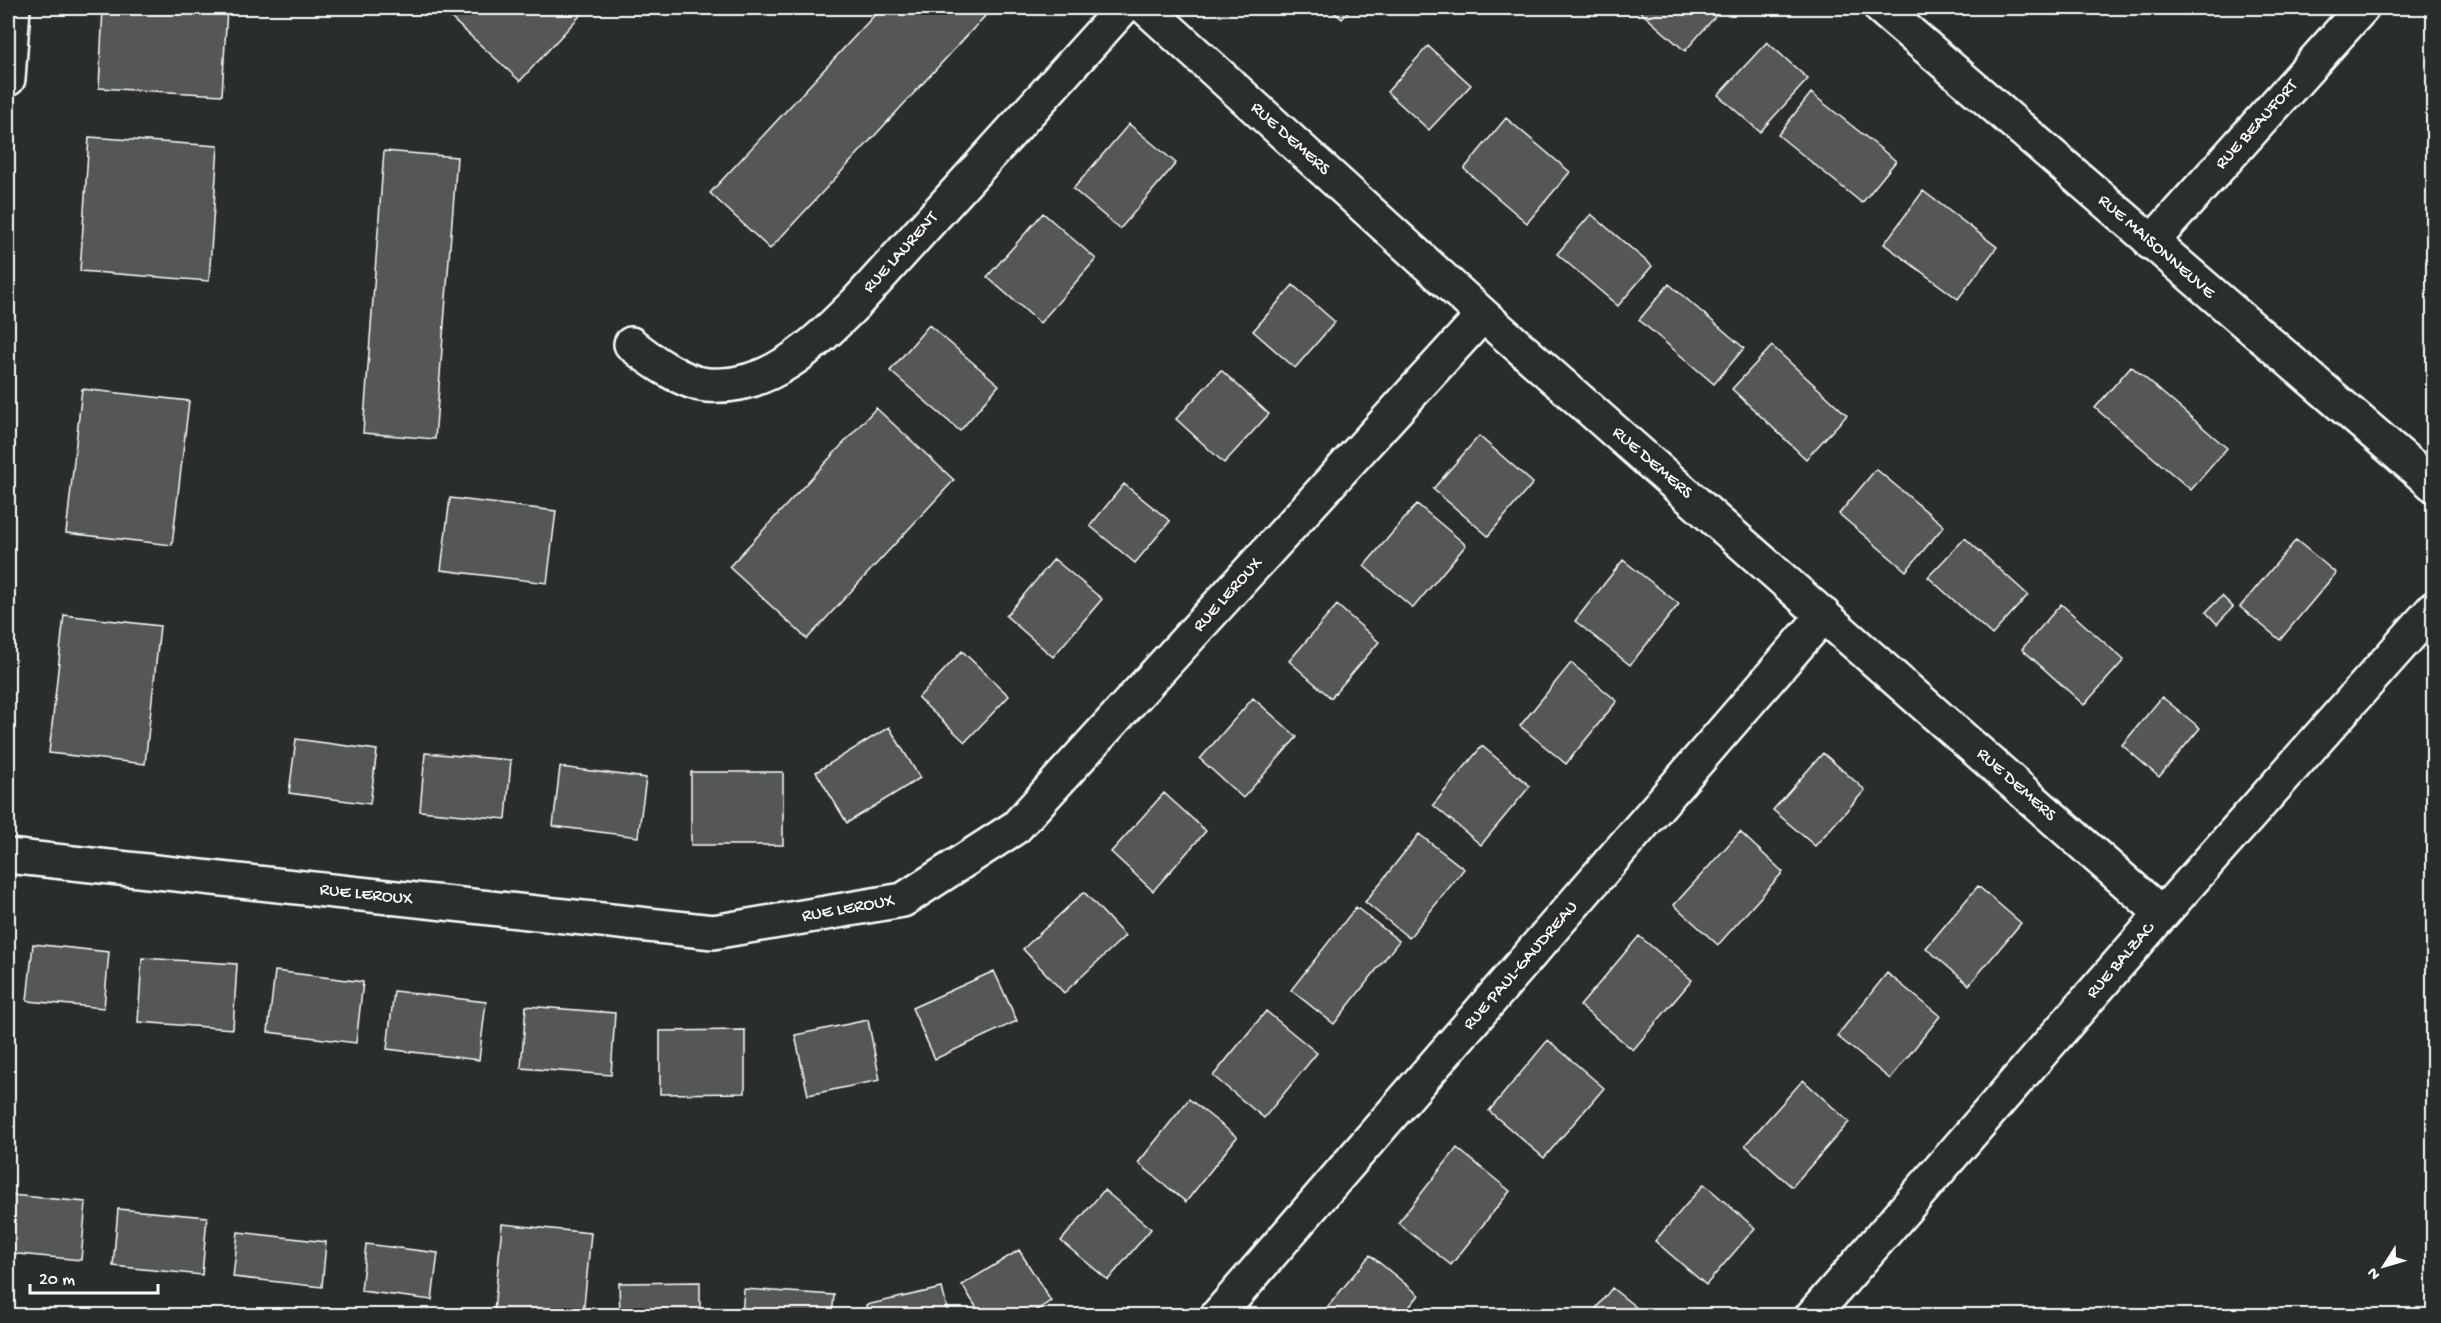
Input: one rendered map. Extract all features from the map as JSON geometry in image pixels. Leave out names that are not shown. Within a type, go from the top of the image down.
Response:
[{"type":"street","points":[[8,79],[13,8]]},
{"type":"street","name":"RUE LAURENT","points":[[631,344],[653,362],[706,385],[745,382],[781,369],[821,339],[856,303],[1123,8]]},
{"type":"street","name":"RUE DEMERS","points":[[1146,8],[1483,315],[2162,914]]},
{"type":"street","name":"RUE MAISONNEUVE","points":[[1881,8],[2433,485]]},
{"type":"street","name":"RUE BEAUFORT","points":[[2151,243],[2362,8]]},
{"type":"street","name":"RUE LEROUX","points":[[8,856],[713,932],[903,900],[1016,827],[1483,315]]},
{"type":"street","name":"RUE BALZAC","points":[[1812,1316],[2162,914],[2433,608]]},
{"type":"street","name":"RUE PAUL-GAUDREAU","points":[[1218,1316],[1824,615]]},
{"type":"building","points":[[103,8],[227,8],[222,95],[99,88]]},
{"type":"building","points":[[440,8],[587,8],[520,81]]},
{"type":"building","points":[[881,8],[976,8],[985,16],[770,249],[710,193]]},
{"type":"building","points":[[1329,8],[1352,8],[1342,19]]},
{"type":"building","points":[[1636,8],[1715,8],[1720,11],[1685,51]]},
{"type":"building","points":[[1767,42],[1808,79],[1760,132],[1718,95]]},
{"type":"building","points":[[1428,46],[1471,85],[1429,130],[1387,92]]},
{"type":"building","points":[[1811,93],[1896,161],[1862,203],[1778,135]]},
{"type":"building","points":[[1506,118],[1570,172],[1527,223],[1464,169]]},
{"type":"building","points":[[1129,124],[1176,163],[1120,229],[1073,189]]},
{"type":"building","points":[[89,137],[218,146],[209,281],[80,271]]},
{"type":"building","points":[[384,151],[457,157],[435,439],[363,433]]},
{"type":"building","points":[[1923,191],[1997,247],[1958,299],[1884,244]]},
{"type":"building","points":[[1043,213],[1096,259],[1040,323],[987,277]]},
{"type":"building","points":[[1591,214],[1652,266],[1618,306],[1557,254]]},
{"type":"building","points":[[1669,284],[1744,348],[1714,384],[1639,320]]},
{"type":"building","points":[[1293,285],[1335,322],[1295,368],[1253,331]]},
{"type":"building","points":[[929,325],[999,385],[960,431],[890,371]]},
{"type":"building","points":[[1772,346],[1847,415],[1806,459],[1732,389]]},
{"type":"building","points":[[2131,366],[2227,448],[2191,490],[2095,408]]},
{"type":"building","points":[[1221,370],[1269,414],[1224,463],[1176,419]]},
{"type":"building","points":[[82,389],[189,401],[172,545],[66,533]]},
{"type":"building","points":[[876,408],[954,480],[807,639],[729,567]]},
{"type":"building","points":[[1479,436],[1533,483],[1488,536],[1433,489]]},
{"type":"building","points":[[1876,469],[1944,526],[1906,571],[1839,514]]},
{"type":"building","points":[[1124,484],[1170,521],[1135,563],[1090,526]]},
{"type":"building","points":[[450,498],[556,511],[547,583],[441,570]]},
{"type":"building","points":[[1417,504],[1466,545],[1413,608],[1364,566]]},
{"type":"building","points":[[1965,538],[2028,595],[1992,635],[1928,577]]},
{"type":"building","points":[[2296,540],[2336,573],[2280,640],[2240,607]]},
{"type":"building","points":[[1054,559],[1102,599],[1053,657],[1006,616]]},
{"type":"building","points":[[1623,560],[1679,604],[1630,665],[1575,621]]},
{"type":"building","points":[[2222,596],[2233,607],[2217,624],[2206,612]]},
{"type":"building","points":[[2061,604],[2124,660],[2084,705],[2022,649]]},
{"type":"building","points":[[1337,605],[1379,642],[1331,698],[1289,661]]},
{"type":"building","points":[[64,615],[160,626],[145,764],[49,753]]},
{"type":"building","points":[[962,651],[1009,696],[965,742],[918,698]]},
{"type":"building","points":[[1571,663],[1617,701],[1566,764],[1520,726]]},
{"type":"building","points":[[2162,697],[2200,728],[2159,777],[2122,745]]},
{"type":"building","points":[[1253,698],[1297,737],[1243,798],[1200,759]]},
{"type":"building","points":[[889,727],[920,778],[847,823],[816,772]]},
{"type":"building","points":[[296,739],[377,750],[370,804],[289,793]]},
{"type":"building","points":[[1482,746],[1530,786],[1481,845],[1433,805]]},
{"type":"building","points":[[425,753],[511,760],[506,819],[420,811]]},
{"type":"building","points":[[1823,753],[1865,790],[1815,846],[1773,810]]},
{"type":"building","points":[[560,767],[646,778],[638,837],[553,826]]},
{"type":"building","points":[[691,772],[783,772],[783,845],[691,845]]},
{"type":"building","points":[[1164,793],[1206,831],[1153,891],[1111,852]]},
{"type":"building","points":[[1740,832],[1783,872],[1718,945],[1674,905]]},
{"type":"building","points":[[1419,834],[1464,869],[1409,938],[1365,902]]},
{"type":"building","points":[[1978,886],[2021,923],[1969,985],[1926,948]]},
{"type":"building","points":[[1084,892],[1125,936],[1064,993],[1023,949]]},
{"type":"building","points":[[1356,907],[1399,941],[1334,1024],[1291,990]]},
{"type":"building","points":[[1639,936],[1692,980],[1633,1050],[1580,1006]]},
{"type":"building","points":[[33,944],[109,952],[104,1008],[27,1001]]},
{"type":"building","points":[[142,958],[237,964],[233,1029],[138,1022]]},
{"type":"building","points":[[275,971],[363,982],[356,1043],[268,1032]]},
{"type":"building","points":[[994,971],[1017,1021],[935,1059],[912,1008]]},
{"type":"building","points":[[1887,973],[1940,1016],[1890,1079],[1837,1036]]},
{"type":"building","points":[[394,991],[486,1002],[479,1060],[387,1049]]},
{"type":"building","points":[[526,1006],[615,1013],[611,1075],[521,1068]]},
{"type":"building","points":[[1266,1011],[1317,1053],[1264,1118],[1213,1076]]},
{"type":"building","points":[[868,1020],[880,1080],[808,1095],[795,1035]]},
{"type":"building","points":[[745,1030],[745,1093],[660,1094],[660,1031]]},
{"type":"building","points":[[1548,1040],[1604,1088],[1544,1158],[1489,1111]]},
{"type":"building","points":[[1803,1080],[1849,1122],[1792,1187],[1745,1145]]},
{"type":"building","points":[[1189,1099],[1237,1137],[1186,1202],[1138,1163]]},
{"type":"building","points":[[1457,1148],[1510,1191],[1451,1265],[1398,1223]]},
{"type":"building","points":[[1704,1184],[1755,1228],[1706,1285],[1655,1241]]},
{"type":"building","points":[[1104,1190],[1151,1229],[1108,1280],[1061,1241]]},
{"type":"building","points":[[11,1195],[86,1202],[81,1260],[8,1253]]},
{"type":"building","points":[[118,1209],[207,1217],[202,1275],[113,1266]]},
{"type":"building","points":[[502,1224],[591,1233],[583,1316],[524,1316],[494,1312]]},
{"type":"building","points":[[238,1232],[326,1242],[322,1287],[233,1277]]},
{"type":"building","points":[[366,1244],[438,1253],[432,1300],[361,1291]]},
{"type":"building","points":[[1019,1250],[1051,1301],[1028,1316],[982,1316],[962,1285]]},
{"type":"building","points":[[1370,1255],[1419,1295],[1402,1316],[1320,1316]]},
{"type":"building","points":[[700,1282],[700,1316],[620,1316],[619,1283]]},
{"type":"building","points":[[942,1288],[949,1316],[868,1316],[866,1305]]},
{"type":"building","points":[[1612,1288],[1647,1316],[1590,1316]]},
{"type":"building","points":[[744,1289],[834,1295],[832,1316],[742,1316]]}]
